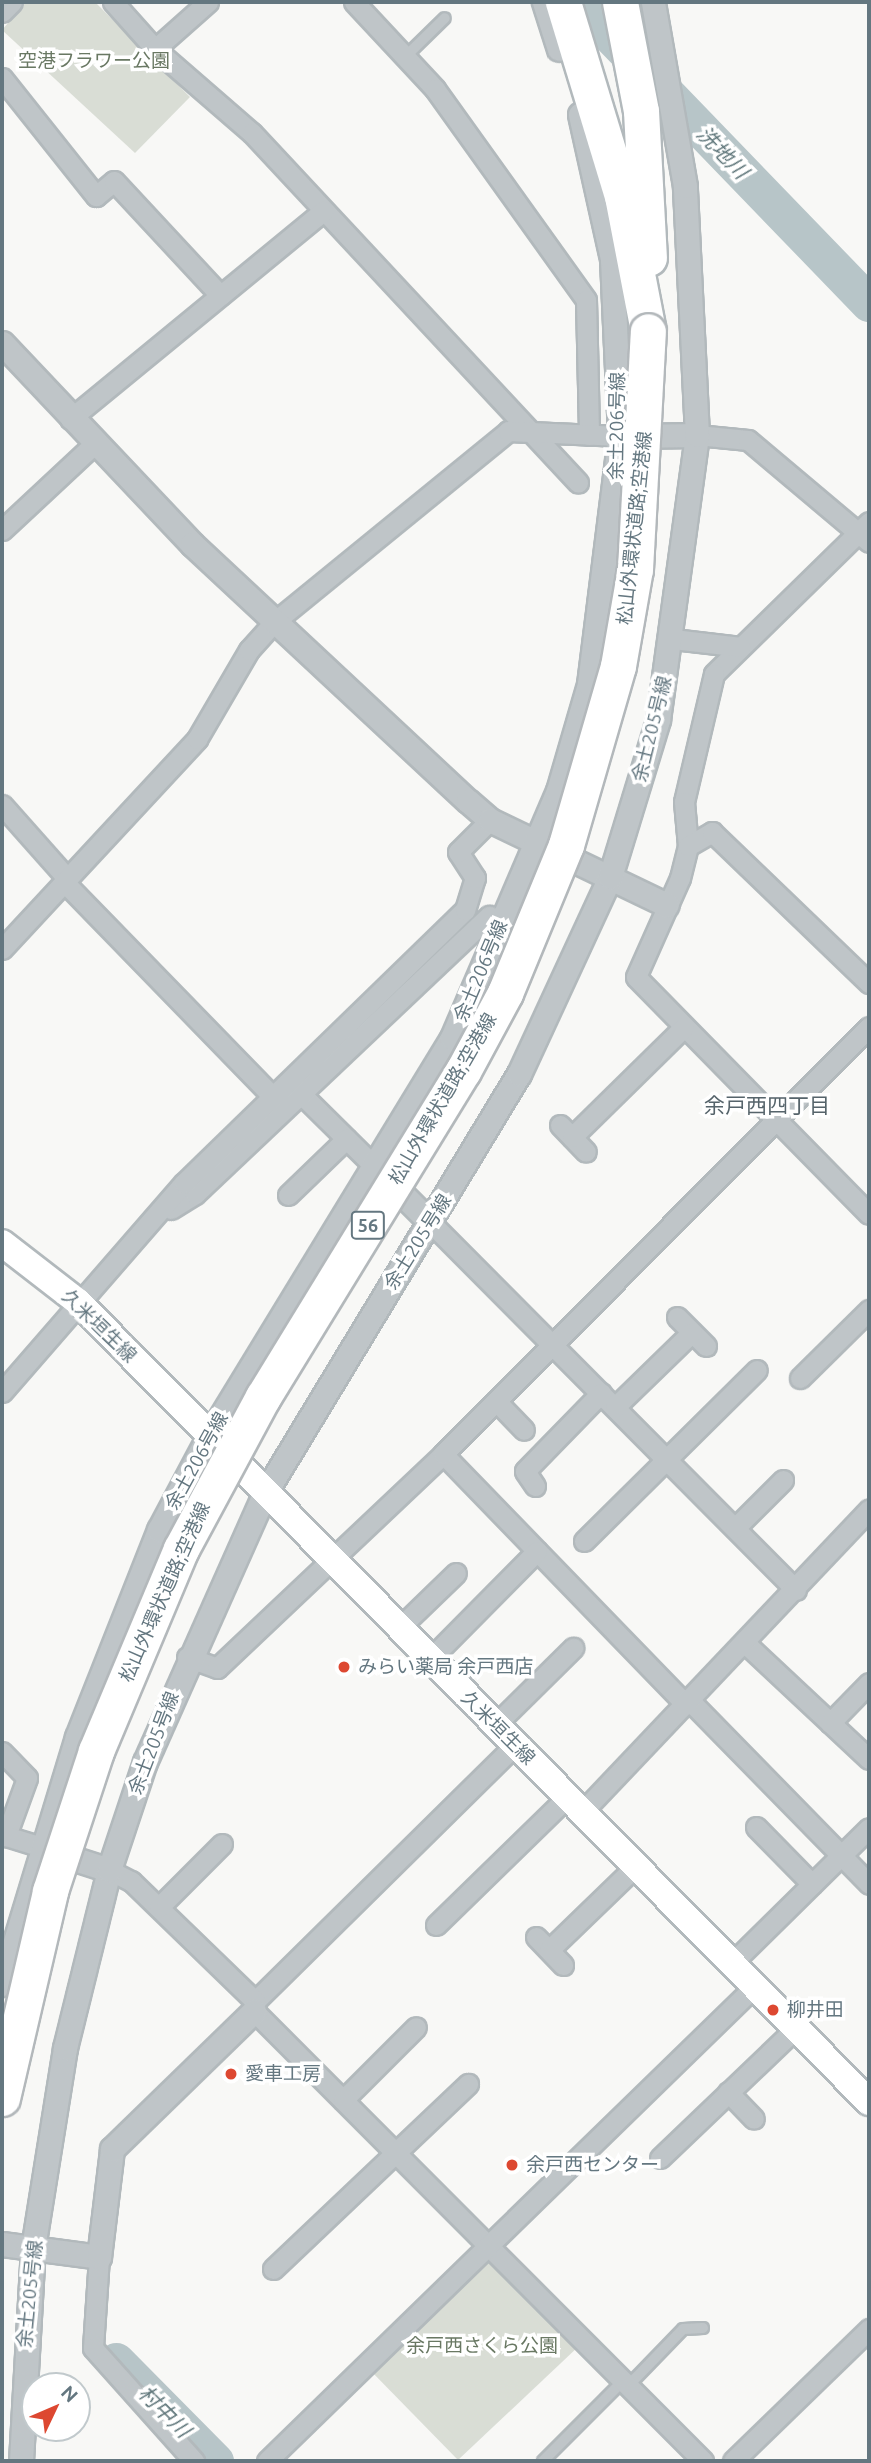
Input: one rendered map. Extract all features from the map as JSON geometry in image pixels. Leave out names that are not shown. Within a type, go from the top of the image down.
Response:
[{"type":"highway","points":[[620,2],[650,200],[648,331]]},
{"type":"highway","points":[[557,13],[622,196],[648,331]]},
{"type":"highway","name":"松山外環状道路;空港線","points":[[2,2098],[50,1891],[96,1751],[181,1549],[263,1397],[463,1071],[505,993],[566,845],[615,678],[635,569],[648,331]]},
{"type":"main road","name":"久米垣生線","points":[[2,1243],[78,1302],[869,2102]]},
{"type":"street","points":[[2,12],[12,2]]},
{"type":"street","points":[[113,2],[155,49],[251,134],[578,482]]},
{"type":"street","points":[[155,49],[208,2]]},
{"type":"street","points":[[354,2],[406,56],[586,300],[589,435]]},
{"type":"street","name":"余土206号線","points":[[2,1984],[41,1847],[117,1626],[209,1437],[376,1168],[452,1038],[537,842],[589,684],[620,436],[612,259],[592,159],[557,13],[544,2]]},
{"type":"street","name":"余土205号線","points":[[21,2461],[33,2248],[65,2048],[108,1870],[187,1657],[265,1493],[519,1074],[610,877],[658,720],[673,639],[697,435],[683,161],[653,2]]},
{"type":"street","points":[[2,78],[96,196],[114,181],[220,295]]},
{"type":"street","points":[[70,419],[323,211]]},
{"type":"street","points":[[2,343],[93,445],[273,623],[490,820],[667,905]]},
{"type":"street","points":[[2,949],[197,740],[249,650],[273,623],[508,431],[620,436],[697,435],[748,440],[866,532],[714,674],[684,802],[688,846],[652,953],[636,977],[869,1214]]},
{"type":"street","points":[[2,530],[93,445]]},
{"type":"street","points":[[673,639],[741,647]]},
{"type":"street","points":[[2,805],[66,881],[270,1094]]},
{"type":"street","points":[[161,1215],[195,1194],[292,1085],[465,910],[475,878],[458,852],[490,820]]},
{"type":"street","points":[[688,846],[712,832],[869,983]]},
{"type":"street","points":[[2,1392],[78,1302],[270,1094],[292,1085],[489,916]]},
{"type":"street","points":[[586,1152],[566,1131],[684,1027]]},
{"type":"street","points":[[187,1657],[217,1668],[443,1454],[869,1027]]},
{"type":"street","points":[[292,1085],[554,1344],[796,1590]]},
{"type":"street","points":[[288,1195],[346,1139]]},
{"type":"street","points":[[800,1378],[869,1310]]},
{"type":"street","points":[[535,1486],[525,1471],[608,1400],[699,1339],[677,1317]]},
{"type":"street","points":[[584,1541],[666,1459],[733,1380],[757,1370]]},
{"type":"street","points":[[496,1401],[524,1430]]},
{"type":"street","points":[[443,1454],[869,1884]]},
{"type":"street","points":[[735,1528],[783,1480]]},
{"type":"street","points":[[436,1926],[688,1703],[868,1514]]},
{"type":"street","points":[[430,1659],[537,1551]]},
{"type":"street","points":[[399,1628],[456,1573]]},
{"type":"street","points":[[746,1644],[869,1759]]},
{"type":"street","points":[[495,1725],[573,1648]]},
{"type":"street","points":[[830,1723],[869,1684]]},
{"type":"street","points":[[194,2461],[93,2348],[99,2257],[113,2149],[515,1745]]},
{"type":"street","points":[[2,1752],[27,1778],[4,1843],[41,1847],[108,1870],[159,1907],[343,2099],[703,2461]]},
{"type":"street","points":[[756,1827],[812,1884]]},
{"type":"street","points":[[732,1963],[869,1828]]},
{"type":"street","points":[[159,1907],[222,1844]]},
{"type":"street","points":[[563,1965],[543,1944],[636,1866]]},
{"type":"street","points":[[267,2461],[755,1986]]},
{"type":"street","points":[[343,2099],[416,2026]]},
{"type":"street","points":[[660,2158],[796,2028]]},
{"type":"street","points":[[273,2269],[468,2084]]},
{"type":"street","points":[[728,2092],[754,2119]]},
{"type":"street","points":[[2,2244],[99,2257]]},
{"type":"street","points":[[733,2461],[869,2329]]},
{"type":"lane","points":[[406,56],[445,18]]},
{"type":"lane","points":[[543,2461],[684,2329],[703,2328]]},
{"type":"green space","name":"空港フラワー公園","points":[[26,2],[95,2],[190,97],[135,153],[2,30]]},
{"type":"green space","name":"余戸西さくら公園","points":[[478,2261],[495,2261],[579,2346],[458,2460],[368,2368]]},
{"type":"waterway","name":"洗地川","points":[[578,2],[869,303]]},
{"type":"waterway","name":"村中川","points":[[116,2361],[215,2461]]},
{"type":"place","name":"みらい薬局 余戸西店","points":[[344,1667]]},
{"type":"place","name":"柳井田","points":[[773,2010]]},
{"type":"place","name":"愛車工房","points":[[231,2074]]},
{"type":"place","name":"余戸西センター","points":[[512,2165]]},
{"type":"district","name":"余戸西四丁目","points":[[767,1105]]}]
